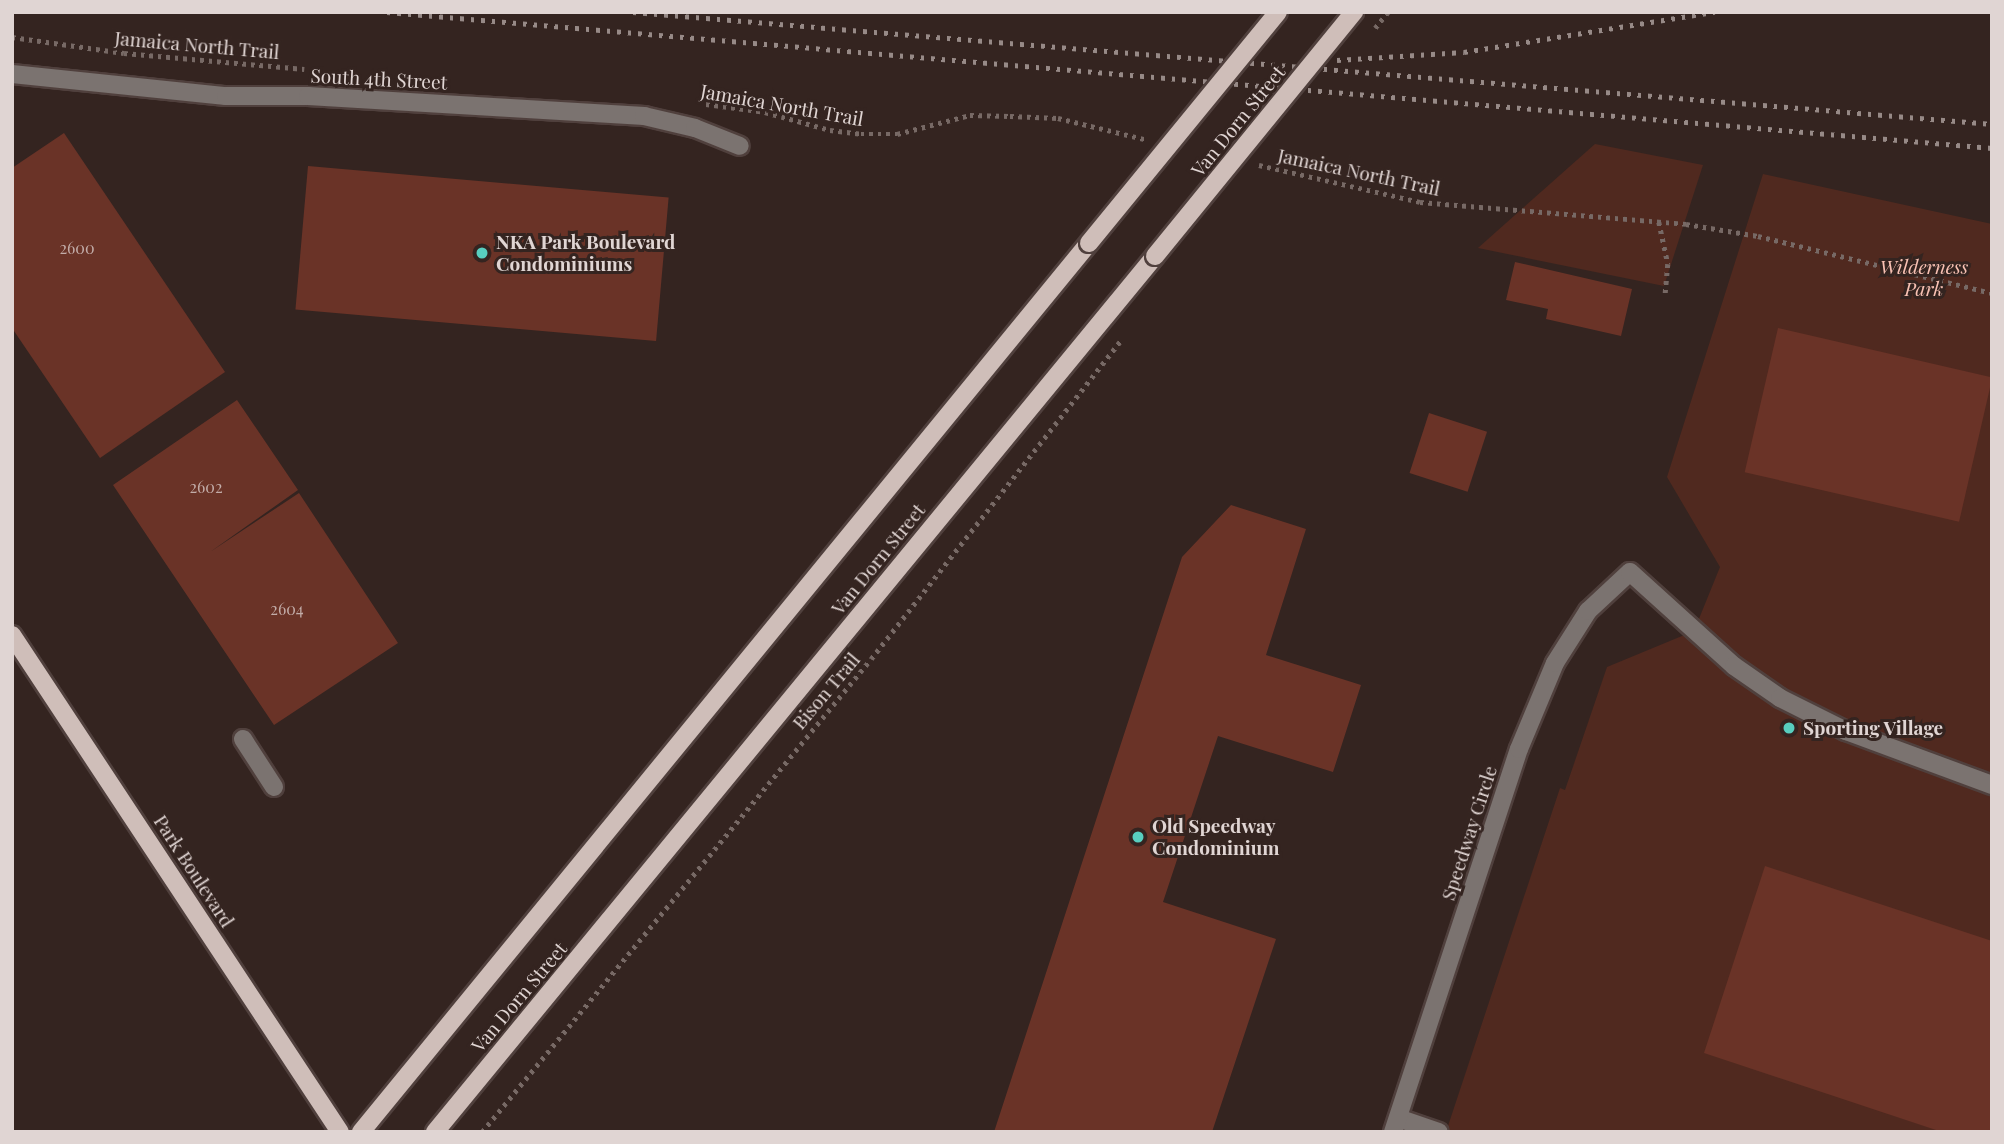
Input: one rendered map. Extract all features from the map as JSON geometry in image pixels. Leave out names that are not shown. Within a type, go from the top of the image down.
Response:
[{"type":"main road","name":"Van Dorn Street","points":[[362,1132],[1278,12]]},
{"type":"main road","name":"Van Dorn Street","points":[[435,1132],[1354,12]]},
{"type":"main road","name":"Park Boulevard","points":[[12,635],[340,1132]]},
{"type":"street","name":"South 4th Street","points":[[12,74],[226,96],[308,96],[644,116],[695,128],[740,146]]},
{"type":"street","name":"Speedway Circle","points":[[1395,1125],[1519,749],[1555,663],[1588,611],[1630,572],[1734,666],[1780,698],[1846,731],[1992,785]]},
{"type":"street","points":[[243,739],[274,787]]},
{"type":"street","points":[[1395,1125],[1439,1132]]},
{"type":"path","name":"Jamaica North Trail","points":[[12,37],[124,53],[306,69]]},
{"type":"path","name":"Jamaica North Trail","points":[[701,104],[765,112],[830,131],[861,134],[897,134],[970,115],[1058,118],[1150,141]]},
{"type":"path","name":"Jamaica North Trail","points":[[1253,164],[1420,202],[1659,222],[1758,236],[1992,293]]},
{"type":"path","points":[[1659,222],[1668,264],[1665,296]]},
{"type":"path","name":"Bison Trail","points":[[482,1132],[871,659],[1124,337]]},
{"type":"green space","points":[[1595,144],[1703,165],[1664,286],[1478,248]]},
{"type":"green space","name":"Sporting Village","points":[[1763,174],[1992,224],[1992,1132],[1446,1132],[1560,788],[1565,790],[1607,667],[1694,631],[1720,567],[1667,477]]},
{"type":"building","points":[[64,133],[225,372],[100,458],[12,328],[12,168]]},
{"type":"building","name":"NKA Park Boulevard Condominiums","points":[[308,166],[669,198],[656,341],[295,309]]},
{"type":"building","points":[[1515,262],[1632,289],[1621,336],[1546,319],[1548,309],[1506,300]]},
{"type":"building","points":[[1778,328],[1992,377],[1959,522],[1745,472]]},
{"type":"building","points":[[237,400],[298,490],[210,552],[299,493],[398,643],[274,725],[113,485]]},
{"type":"building","points":[[1429,413],[1487,432],[1468,492],[1410,473]]},
{"type":"building","name":"Old Speedway Condominium","points":[[1231,505],[1306,529],[1266,655],[1361,685],[1333,772],[1218,736],[1163,902],[1276,939],[1212,1132],[994,1132],[1182,557]]},
{"type":"building","points":[[1765,866],[1992,941],[1992,1132],[1942,1132],[1704,1053]]},
{"type":"railway","points":[[387,12],[1992,148]]},
{"type":"railway","points":[[633,12],[1992,124]]},
{"type":"railway","points":[[1337,60],[1464,52],[1715,12]]},
{"type":"place","name":"NKA Park Boulevard Condominiums","points":[[482,253]]},
{"type":"place","name":"Sporting Village","points":[[1789,728]]},
{"type":"place","name":"Old Speedway Condominium","points":[[1138,837]]},
{"type":"park label","name":"Wilderness Park","points":[[1924,278]]}]
